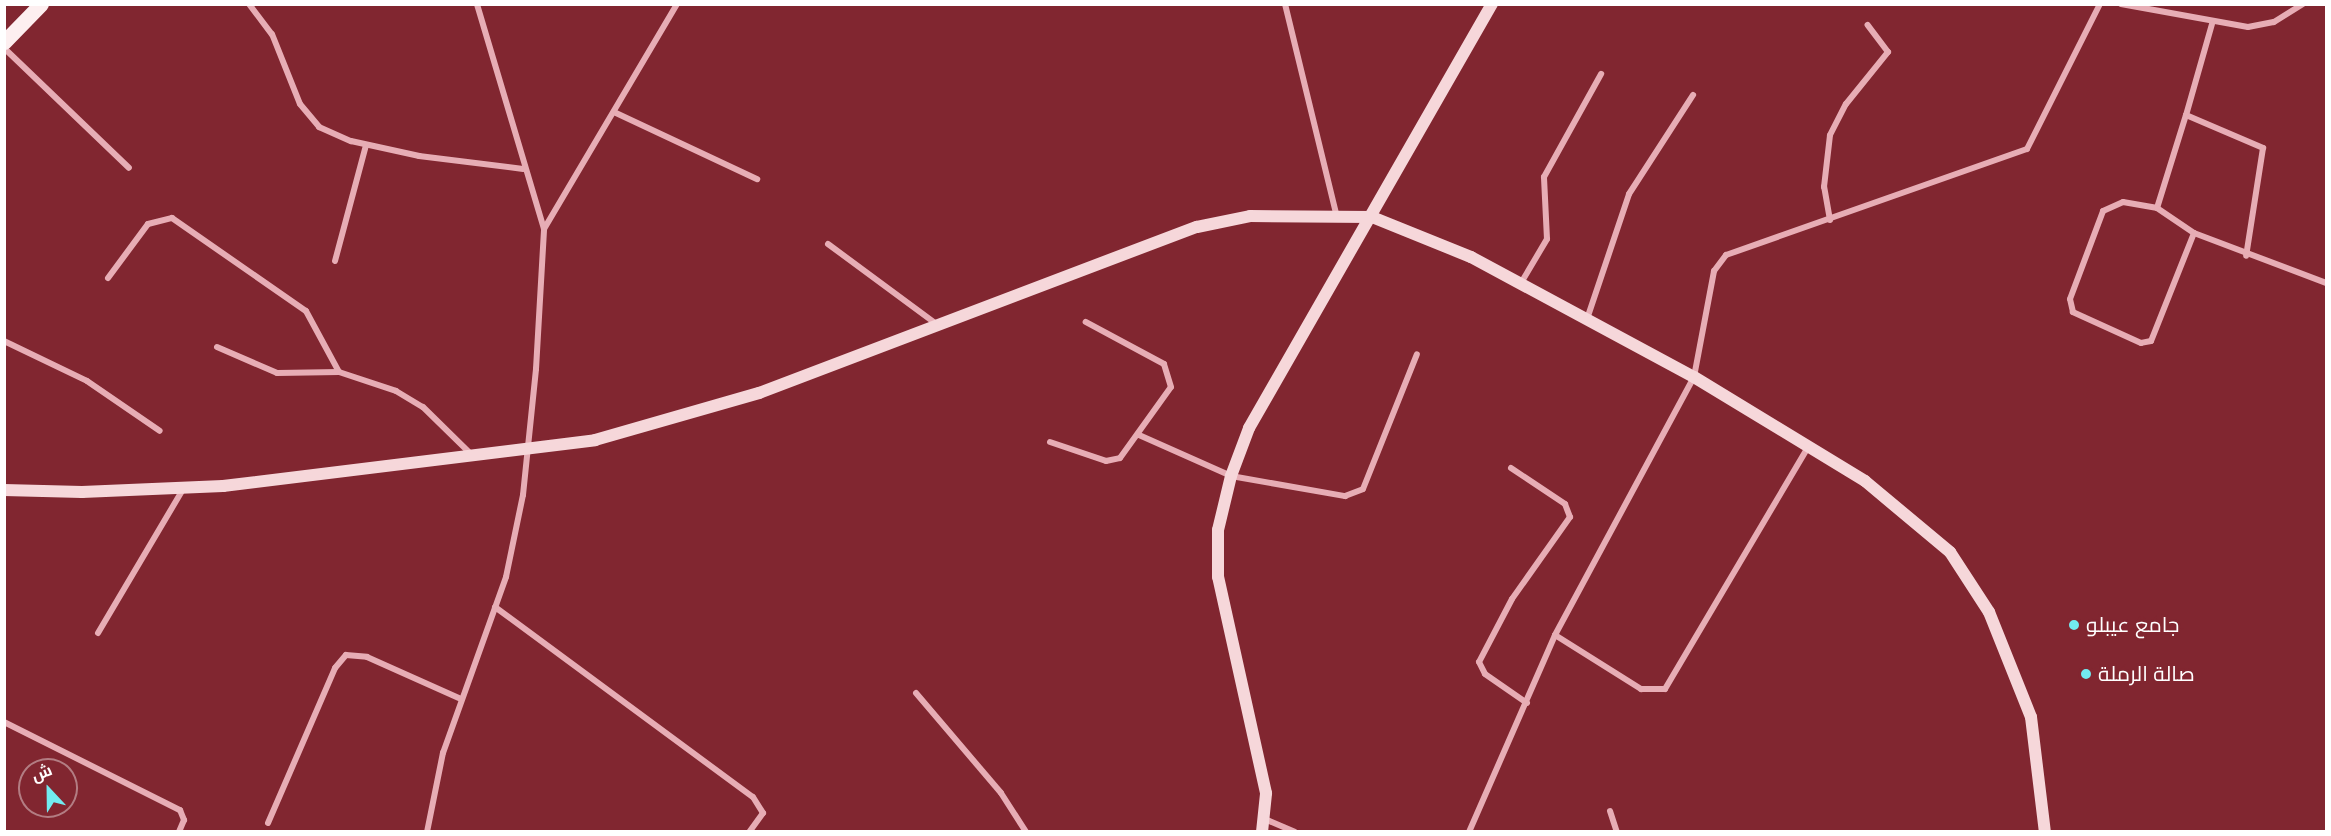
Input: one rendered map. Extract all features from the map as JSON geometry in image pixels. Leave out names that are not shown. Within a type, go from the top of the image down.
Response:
[{"type":"main road","points":[[4,42],[41,4]]},
{"type":"street","points":[[249,4],[272,34],[310,120],[366,145],[463,164],[523,169]]},
{"type":"street","points":[[427,831],[461,699],[495,607],[513,544],[529,451],[544,229],[523,169],[477,4]]},
{"type":"street","points":[[544,229],[677,4]]},
{"type":"street","points":[[1285,4],[1336,214]]},
{"type":"street","points":[[1295,831],[1264,826],[1266,793],[1218,577],[1218,530],[1231,476],[1249,428],[1492,4]]},
{"type":"street","points":[[1469,831],[1556,635],[1694,377],[1714,271],[1726,255],[2027,149],[2100,4]]},
{"type":"street","points":[[2121,4],[2212,24],[2274,22],[2303,4]]},
{"type":"street","points":[[1830,220],[1824,187],[1830,135],[1846,104],[1888,52],[1868,24]]},
{"type":"street","points":[[2157,208],[2212,24]]},
{"type":"street","points":[[4,48],[129,168]]},
{"type":"street","points":[[1521,283],[1547,239],[1544,177],[1601,74]]},
{"type":"street","points":[[1587,319],[1629,194],[1693,95]]},
{"type":"street","points":[[615,112],[757,179]]},
{"type":"street","points":[[2186,115],[2263,148],[2246,256]]},
{"type":"street","points":[[335,261],[366,145]]},
{"type":"street","points":[[2194,233],[2151,341],[2141,343],[2073,312],[2070,299],[2103,212],[2123,202],[2157,208],[2194,233],[2246,256],[2326,283]]},
{"type":"street","points":[[4,490],[183,488],[529,451],[683,419],[938,326],[1197,227],[1250,216],[1336,214],[1372,217],[1440,241],[1694,377],[1894,502],[1950,552],[1989,612],[2031,717],[2045,831]]},
{"type":"street","points":[[108,278],[148,224],[172,218],[306,311],[339,372]]},
{"type":"street","points":[[828,244],[938,326]]},
{"type":"street","points":[[1050,442],[1112,461],[1128,452],[1171,387],[1169,370],[1086,322]]},
{"type":"street","points":[[4,341],[87,381],[160,431]]},
{"type":"street","points":[[217,347],[277,373],[339,372],[423,408],[474,457]]},
{"type":"street","points":[[1139,435],[1231,476],[1330,495],[1363,489],[1417,354]]},
{"type":"street","points":[[1556,635],[1641,689],[1665,689],[1808,447]]},
{"type":"street","points":[[1511,468],[1565,504],[1570,517],[1512,599],[1479,662],[1485,674],[1527,703]]},
{"type":"street","points":[[98,633],[183,488]]},
{"type":"street","points":[[495,607],[753,797],[763,813],[749,831]]},
{"type":"street","points":[[268,823],[335,668],[346,655],[367,657],[461,699]]},
{"type":"street","points":[[916,693],[1001,793],[1026,831]]},
{"type":"street","points":[[4,722],[180,810],[184,820],[179,831]]},
{"type":"street","points":[[1610,811],[1617,831]]},
{"type":"place","name":"جامع عيبلو","points":[[2074,625]]},
{"type":"place","name":"صالة الرملة","points":[[2086,674]]}]
